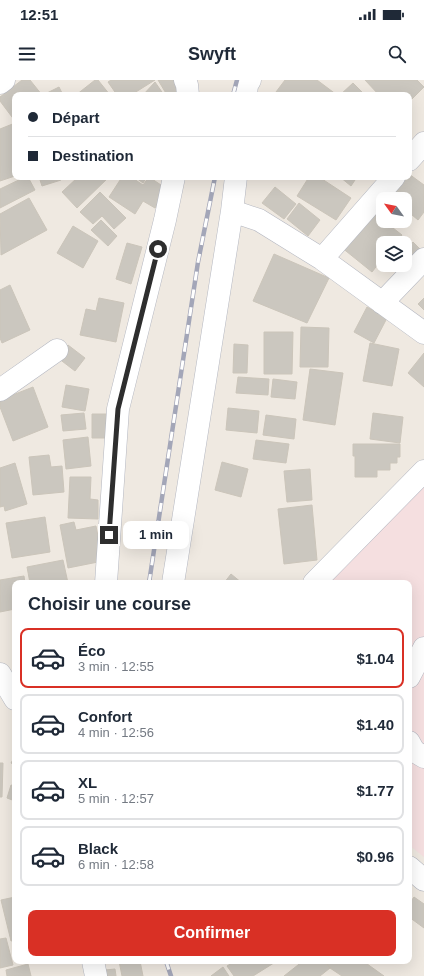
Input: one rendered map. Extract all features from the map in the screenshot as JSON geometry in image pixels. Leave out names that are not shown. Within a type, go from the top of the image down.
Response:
[{"type":"street","points":[[0,83],[4,80]]},
{"type":"street","points":[[185,80],[188,92]]},
{"type":"street","points":[[246,92],[247,85],[250,80]]},
{"type":"street","points":[[412,157],[424,143]]},
{"type":"street","points":[[106,580],[118,409],[173,180]]},
{"type":"street","points":[[173,580],[236,180]]},
{"type":"street","points":[[322,259],[391,180]]},
{"type":"street","points":[[232,211],[259,220],[322,259],[424,333]]},
{"type":"street","points":[[382,303],[424,259]]},
{"type":"street","points":[[0,390],[57,350]]},
{"type":"street","points":[[317,580],[424,471]]},
{"type":"street","points":[[412,671],[424,648]]},
{"type":"street","points":[[0,674],[12,694]]},
{"type":"street","points":[[412,747],[414,751],[424,757]]},
{"type":"street","points":[[412,870],[424,880]]},
{"type":"street","points":[[94,964],[96,976]]},
{"type":"shaded area","points":[[424,480],[424,857],[412,847],[412,580],[327,580]]},
{"type":"building","points":[[22,80],[30,80],[40,92],[12,92],[12,117],[0,101],[0,97]]},
{"type":"building","points":[[95,80],[98,80],[108,92],[80,92]]},
{"type":"building","points":[[111,80],[155,80],[136,92],[115,92],[108,82]]},
{"type":"building","points":[[158,80],[175,80],[181,91],[180,92],[165,92]]},
{"type":"building","points":[[285,80],[317,80],[333,92],[276,92]]},
{"type":"building","points":[[365,80],[417,80],[424,87],[412,99],[412,92],[376,92]]},
{"type":"building","points":[[155,82],[162,92],[146,92]]},
{"type":"building","points":[[353,83],[362,92],[343,92]]},
{"type":"building","points":[[59,87],[62,92],[49,92]]},
{"type":"building","points":[[12,124],[12,177],[0,181],[0,129]]},
{"type":"building","points":[[412,176],[424,185],[424,212],[418,220],[412,215],[412,192],[388,192],[397,180],[412,180]]},
{"type":"building","points":[[19,180],[30,180],[35,190],[0,208],[0,189]]},
{"type":"building","points":[[40,180],[61,180],[42,186]]},
{"type":"building","points":[[75,180],[106,180],[77,208],[62,192]]},
{"type":"building","points":[[120,180],[136,180],[143,185],[147,180],[154,180],[167,189],[155,208],[143,201],[135,214],[109,197]]},
{"type":"building","points":[[307,180],[324,180],[351,198],[336,220],[297,196]]},
{"type":"building","points":[[344,180],[355,180],[351,186]]},
{"type":"building","points":[[275,187],[296,204],[284,219],[262,203]]},
{"type":"building","points":[[100,192],[126,218],[114,229],[102,216],[93,224],[80,212]]},
{"type":"building","points":[[29,198],[47,230],[1,255],[0,214]]},
{"type":"building","points":[[299,203],[320,220],[308,236],[287,219]]},
{"type":"building","points":[[370,210],[376,215],[376,228],[393,228],[402,235],[376,236],[376,267],[372,272],[341,247]]},
{"type":"building","points":[[101,220],[117,236],[108,246],[91,230]]},
{"type":"building","points":[[73,226],[98,241],[83,268],[57,253]]},
{"type":"building","points":[[413,242],[424,253],[412,266]]},
{"type":"building","points":[[127,243],[142,247],[131,284],[116,279]]},
{"type":"building","points":[[274,254],[329,278],[307,323],[253,301]]},
{"type":"building","points":[[10,285],[30,330],[2,343],[0,338],[0,290]]},
{"type":"building","points":[[99,298],[124,303],[116,342],[80,335],[86,309],[96,311]]},
{"type":"building","points":[[424,298],[424,310],[418,304]]},
{"type":"building","points":[[367,307],[387,318],[374,343],[354,332]]},
{"type":"building","points":[[301,327],[329,328],[328,367],[300,367]]},
{"type":"building","points":[[264,332],[293,332],[292,374],[264,374]]},
{"type":"building","points":[[370,343],[399,349],[392,386],[363,381]]},
{"type":"building","points":[[234,344],[248,345],[247,373],[233,373]]},
{"type":"building","points":[[68,345],[85,358],[75,371],[58,358]]},
{"type":"building","points":[[424,353],[424,387],[408,373]]},
{"type":"building","points":[[310,369],[343,373],[335,425],[303,420]]},
{"type":"building","points":[[238,377],[269,379],[268,395],[236,393]]},
{"type":"building","points":[[273,379],[297,382],[295,399],[271,397]]},
{"type":"building","points":[[66,385],[89,389],[85,411],[62,407]]},
{"type":"building","points":[[33,387],[48,427],[13,441],[0,407],[0,400]]},
{"type":"building","points":[[228,408],[259,411],[257,433],[226,430]]},
{"type":"building","points":[[84,413],[86,429],[63,431],[61,415]]},
{"type":"building","points":[[373,413],[403,417],[400,443],[370,439]]},
{"type":"building","points":[[92,414],[110,414],[109,438],[92,438]]},
{"type":"building","points":[[266,415],[296,419],[294,439],[263,435]]},
{"type":"building","points":[[88,437],[91,466],[66,469],[63,440]]},
{"type":"building","points":[[256,440],[289,444],[286,463],[253,459]]},
{"type":"building","points":[[353,444],[400,444],[400,457],[397,457],[397,463],[390,463],[390,470],[377,470],[377,477],[355,477],[355,456],[353,456]]},
{"type":"building","points":[[49,455],[51,467],[62,466],[64,492],[33,495],[29,457]]},
{"type":"building","points":[[222,462],[248,469],[241,497],[215,490]]},
{"type":"building","points":[[15,463],[27,504],[5,511],[4,506],[0,507],[0,468]]},
{"type":"building","points":[[310,469],[312,500],[287,502],[284,471]]},
{"type":"building","points":[[70,477],[91,477],[90,499],[98,500],[98,519],[68,518]]},
{"type":"building","points":[[312,505],[317,560],[284,564],[278,509]]},
{"type":"building","points":[[45,517],[50,552],[12,558],[6,523]]},
{"type":"building","points":[[74,522],[76,530],[96,526],[103,561],[68,568],[60,525]]},
{"type":"building","points":[[63,560],[67,580],[29,580],[27,567]]},
{"type":"building","points":[[231,574],[238,580],[226,580]]},
{"type":"building","points":[[24,576],[25,580],[12,580],[12,610],[0,612],[0,580]]},
{"type":"building","points":[[0,763],[3,763],[2,797],[0,797]]},
{"type":"building","points":[[11,785],[12,785],[12,800],[7,798]]},
{"type":"building","points":[[414,897],[424,904],[424,928],[412,919],[412,900]]},
{"type":"building","points":[[12,898],[12,941],[11,941],[1,900]]},
{"type":"building","points":[[6,938],[13,965],[0,968],[0,939]]},
{"type":"building","points":[[28,964],[31,976],[7,976],[6,970]]},
{"type":"building","points":[[120,964],[141,964],[143,976],[122,976]]},
{"type":"building","points":[[230,964],[272,964],[253,976],[234,976],[227,966]]},
{"type":"building","points":[[299,964],[327,964],[330,968],[320,976],[284,976]]},
{"type":"building","points":[[327,964],[367,964],[384,976],[342,976],[330,968]]},
{"type":"building","points":[[223,967],[229,976],[211,976]]},
{"type":"building","points":[[115,969],[116,976],[106,976],[105,970]]},
{"type":"railway","points":[[234,92],[237,80]]},
{"type":"railway","points":[[149,580],[198,262],[214,180]]},
{"type":"railway","points":[[167,964],[171,976]]},
{"type":"route","points":[[109,535],[118,409],[158,249]]}]
